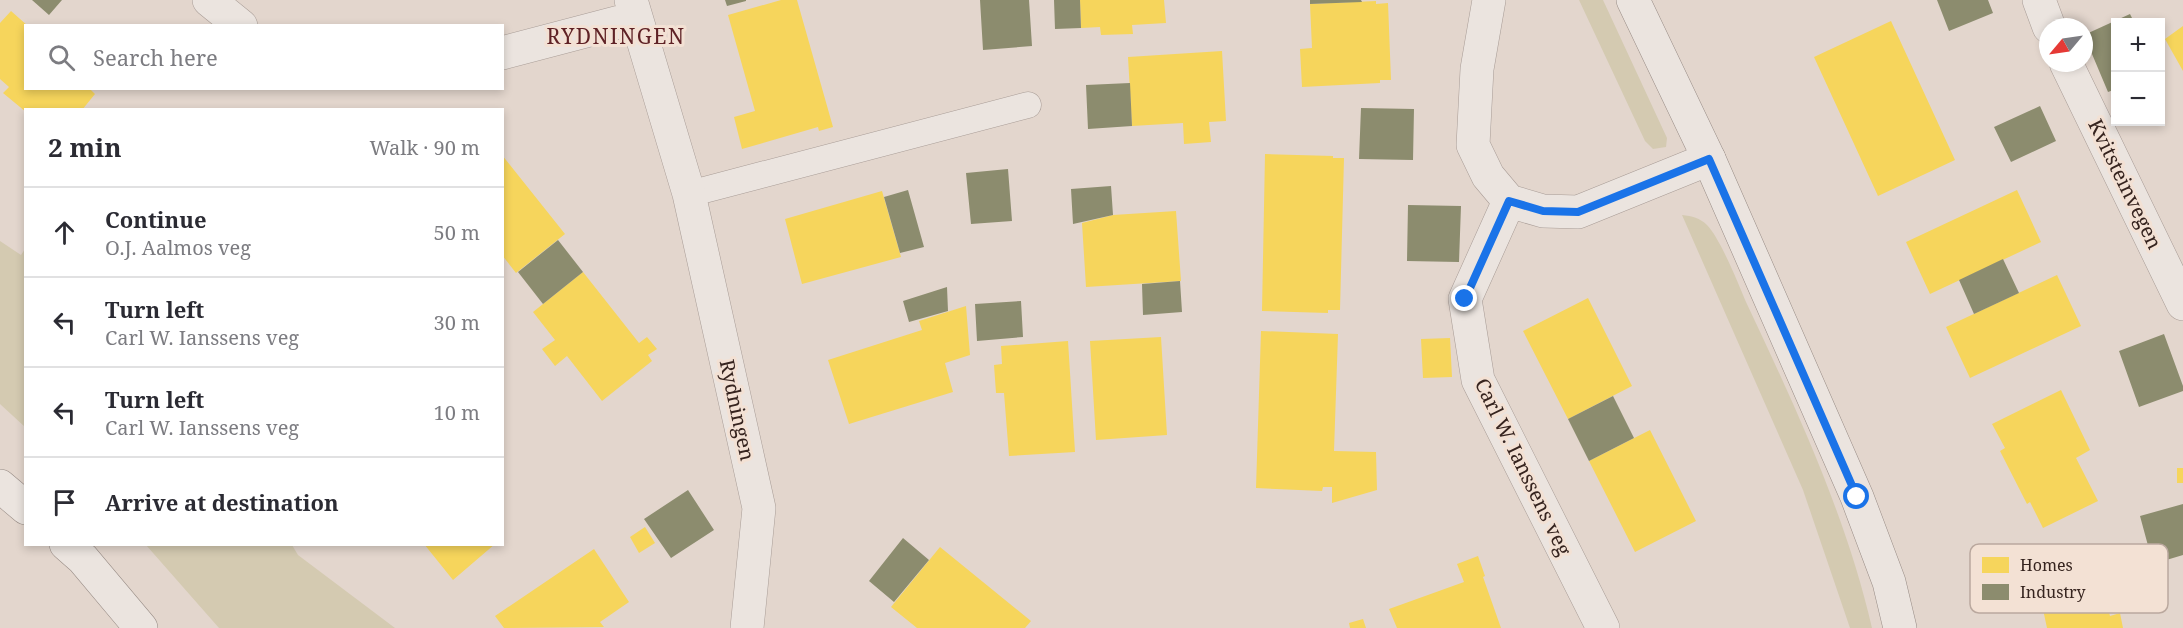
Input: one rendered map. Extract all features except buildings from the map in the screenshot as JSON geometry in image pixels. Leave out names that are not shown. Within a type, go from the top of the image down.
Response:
[{"type":"street","points":[[209,0],[239,24]]},
{"type":"street","points":[[1489,0],[1477,69],[1473,145],[1488,176],[1509,201],[1543,211],[1578,212],[1709,159]]},
{"type":"street","points":[[1633,0],[1709,159],[1857,497],[1889,582],[1900,628]]},
{"type":"street","points":[[2038,0],[2045,18]]},
{"type":"street","name":"Rydningen","points":[[504,52],[633,9],[690,194],[759,508],[747,628]]},
{"type":"street","name":"Kvitsteinvegen","points":[[2070,72],[2183,304]]},
{"type":"street","name":"Carl W. Ianssens veg","points":[[1509,201],[1465,299],[1478,380],[1603,628]]},
{"type":"street","points":[[0,486],[24,506]]},
{"type":"street","points":[[68,546],[83,559],[141,628]]},
{"type":"lane","points":[[690,194],[1028,105]]},
{"type":"shaded area","points":[[1579,0],[1603,0],[1667,138],[1666,147],[1653,149],[1645,141]]},
{"type":"shaded area","points":[[1682,215],[1696,218],[1707,225],[1728,261],[1818,462],[1848,544],[1872,628],[1850,628],[1803,490]]},
{"type":"shaded area","points":[[0,241],[21,255],[24,250],[24,426],[0,404]]},
{"type":"shaded area","points":[[147,546],[293,546],[298,555],[395,628],[219,628]]},
{"type":"district","name":"RYDNINGEN","points":[[616,37]]},
{"type":"route","points":[[1465,299],[1509,201],[1543,211],[1578,212],[1709,159],[1857,497]]}]
